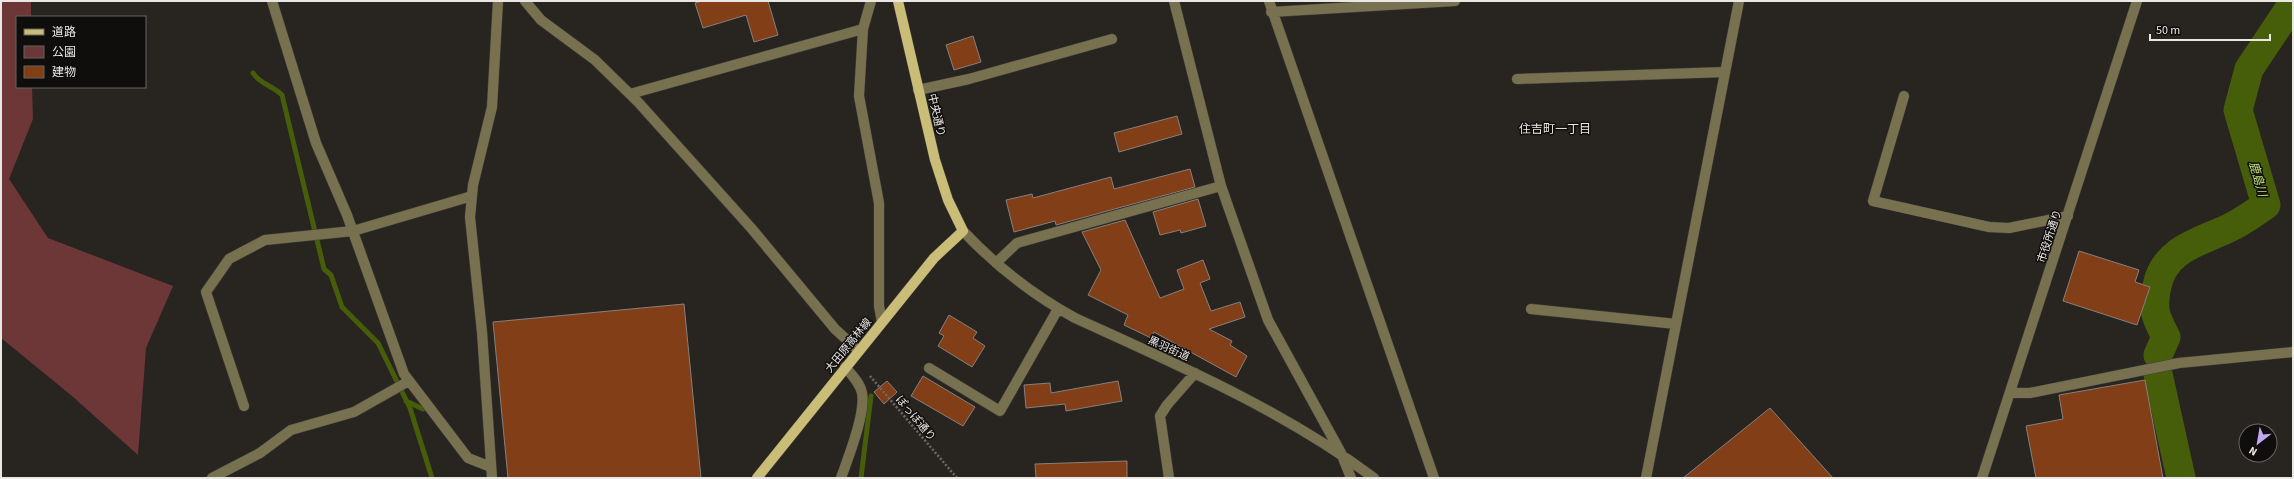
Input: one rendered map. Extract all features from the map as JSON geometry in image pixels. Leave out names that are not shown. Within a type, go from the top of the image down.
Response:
[{"type":"main road","name":"中央通り","points":[[898,1],[935,160],[948,200],[963,231]]},
{"type":"main road","name":"大田原高林線","points":[[757,478],[845,367],[937,255],[963,231]]},
{"type":"street","points":[[272,1],[316,143],[353,231],[386,328],[404,374],[468,458],[491,467]]},
{"type":"street","points":[[492,478],[482,332],[470,217],[472,196],[492,107],[498,1]]},
{"type":"street","points":[[525,1],[541,20],[595,60],[630,94],[752,229],[835,329],[859,351]]},
{"type":"street","points":[[871,1],[863,29],[859,96],[879,203],[879,306],[882,322]]},
{"type":"street","points":[[1174,1],[1221,186],[1268,320],[1340,453],[1351,478]]},
{"type":"street","points":[[1269,1],[1271,12],[1434,478]]},
{"type":"street","points":[[1271,12],[1455,1]]},
{"type":"street","points":[[1646,478],[1739,1]]},
{"type":"street","name":"市役所通り","points":[[1982,478],[2137,1]]},
{"type":"street","points":[[630,94],[863,29]]},
{"type":"street","points":[[918,90],[969,79],[1112,39]]},
{"type":"street","points":[[1517,79],[1725,72]]},
{"type":"street","points":[[1904,96],[1873,201],[1989,227],[2009,228],[2068,216]]},
{"type":"street","points":[[996,263],[1017,243],[1221,186]]},
{"type":"street","points":[[244,406],[206,292],[229,259],[265,240],[353,231],[472,196]]},
{"type":"street","name":"黒羽街道","points":[[963,231],[996,263],[1036,296],[1058,309],[1195,373],[1284,420],[1340,453],[1374,478]]},
{"type":"street","points":[[929,368],[1000,411],[1058,309]]},
{"type":"street","points":[[1531,309],[1676,324]]},
{"type":"street","points":[[2010,393],[2030,393],[2179,363],[2293,352]]},
{"type":"street","points":[[841,478],[856,433],[863,394],[855,378],[845,367]]},
{"type":"street","points":[[1170,478],[1160,416],[1167,405],[1195,373]]},
{"type":"street","points":[[212,478],[260,453],[291,430],[354,412],[409,381]]},
{"type":"path","name":"ぽっぽ通り","points":[[866,371],[957,478]]},
{"type":"green space","points":[[1,1],[31,1],[31,16],[16,16],[16,88],[32,88],[33,119],[9,179],[48,238],[173,286],[146,348],[138,455],[72,396],[1,338]]},
{"type":"building","points":[[702,1],[768,1],[778,35],[754,42],[746,15],[703,28],[695,3]]},
{"type":"building","points":[[973,36],[981,62],[954,70],[946,45]]},
{"type":"building","points":[[1177,116],[1182,134],[1119,152],[1114,133]]},
{"type":"building","points":[[1190,169],[1195,187],[1056,225],[1055,221],[1014,232],[1006,200],[1032,194],[1033,198],[1111,177],[1114,189]]},
{"type":"building","points":[[1198,199],[1206,226],[1181,233],[1180,230],[1160,235],[1153,212]]},
{"type":"building","points":[[1125,220],[1160,298],[1184,289],[1177,270],[1203,260],[1210,279],[1200,283],[1211,311],[1240,302],[1245,317],[1209,329],[1232,341],[1230,345],[1247,356],[1236,377],[1154,332],[1151,338],[1124,325],[1128,315],[1088,295],[1101,270],[1082,232]]},
{"type":"building","points":[[2079,251],[2139,270],[2135,282],[2150,287],[2137,325],[2063,301]]},
{"type":"building","points":[[684,304],[701,478],[508,478],[493,322]]},
{"type":"building","points":[[949,315],[977,332],[973,338],[985,346],[972,367],[938,346],[944,336],[939,333]]},
{"type":"building","points":[[923,376],[975,407],[963,426],[911,396]]},
{"type":"building","points":[[2145,380],[2163,478],[2036,478],[2026,426],[2063,419],[2059,395]]},
{"type":"building","points":[[887,381],[897,392],[884,404],[874,392]]},
{"type":"building","points":[[1118,381],[1122,401],[1066,411],[1065,404],[1026,408],[1024,385],[1050,383],[1051,393]]},
{"type":"building","points":[[1770,408],[1833,478],[1683,478]]},
{"type":"building","points":[[1127,461],[1127,478],[1036,478],[1035,464]]},
{"type":"waterway","name":"鹿島川","points":[[2158,355],[2166,337],[2157,318],[2155,301],[2161,273],[2167,263],[2185,248],[2234,226],[2266,205],[2238,110],[2249,69],[2289,9],[2291,1]]},
{"type":"waterway","points":[[253,73],[259,80],[275,89],[282,95],[324,269],[331,275],[342,307],[378,343],[410,408],[432,478]]},
{"type":"waterway","name":"鹿島川","points":[[2158,374],[2181,478]]},
{"type":"waterway","points":[[861,478],[871,396]]},
{"type":"waterway","points":[[406,401],[423,409]]},
{"type":"district","name":"住吉町一丁目","points":[[1555,129]]}]
